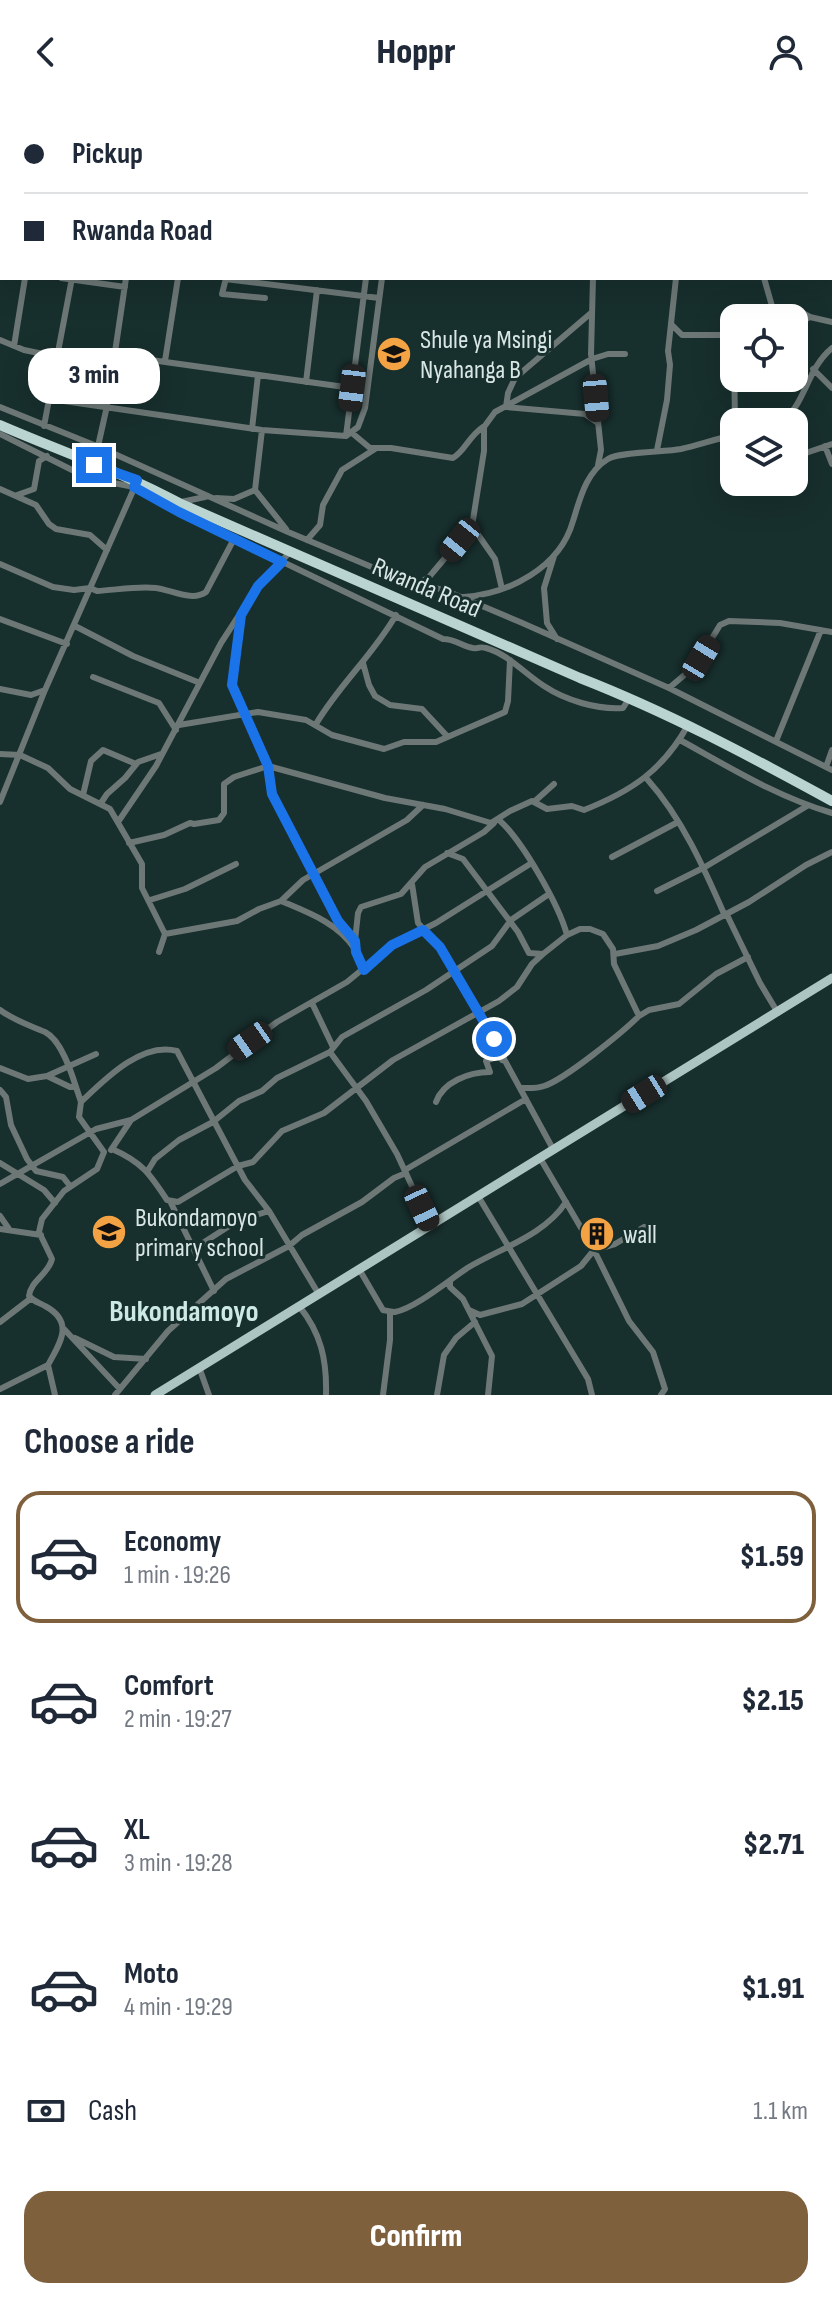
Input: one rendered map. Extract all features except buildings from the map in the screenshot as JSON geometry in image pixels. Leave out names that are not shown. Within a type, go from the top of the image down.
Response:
[{"type":"highway","name":"Rwanda Road","points":[[0,425],[630,697],[832,801]]},
{"type":"main road","points":[[155,1395],[832,978]]},
{"type":"street","points":[[14,346],[25,280]]},
{"type":"street","points":[[44,426],[72,280]]},
{"type":"street","points":[[79,280],[125,287]]},
{"type":"street","points":[[94,465],[107,406],[126,280]]},
{"type":"street","points":[[165,361],[178,280]]},
{"type":"street","points":[[226,280],[222,294],[265,298]]},
{"type":"street","points":[[234,280],[379,298]]},
{"type":"street","points":[[349,435],[366,280]]},
{"type":"street","points":[[349,435],[358,427],[365,408],[382,280]]},
{"type":"street","points":[[463,598],[485,596],[502,589],[534,573],[554,556],[566,538],[578,501],[596,470],[601,450],[592,359],[593,280]]},
{"type":"street","points":[[657,450],[667,400],[676,280]]},
{"type":"street","points":[[765,280],[777,312],[787,316],[799,311],[832,322]]},
{"type":"street","points":[[306,382],[317,290]]},
{"type":"street","points":[[506,407],[515,378],[591,313]]},
{"type":"street","points":[[671,324],[682,335],[720,335]]},
{"type":"street","points":[[0,340],[58,357]]},
{"type":"street","points":[[794,408],[813,369],[832,348]]},
{"type":"street","points":[[50,399],[252,429],[349,435],[375,449],[391,448],[422,455],[456,457],[470,436],[506,407],[592,359],[608,354],[625,354]]},
{"type":"street","points":[[115,355],[352,388]]},
{"type":"street","points":[[813,369],[832,388]]},
{"type":"street","points":[[252,429],[258,375]]},
{"type":"street","points":[[0,407],[99,447],[307,540],[463,598],[669,688],[829,769],[832,750]]},
{"type":"street","points":[[506,407],[585,414],[598,423]]},
{"type":"street","points":[[419,583],[429,577],[472,526],[484,451],[484,427]]},
{"type":"street","points":[[262,430],[255,490],[288,532]]},
{"type":"street","points":[[0,434],[96,481],[136,484],[179,512],[443,639],[453,639],[472,648],[484,647],[510,660],[547,689],[569,698],[616,709],[623,708],[630,697]]},
{"type":"street","points":[[596,470],[612,457],[679,449],[720,439]]},
{"type":"street","points":[[808,452],[828,445],[832,464]]},
{"type":"street","points":[[307,540],[320,525],[323,505],[342,470],[375,449]]},
{"type":"street","points":[[14,496],[34,489],[39,461],[47,456]]},
{"type":"street","points":[[0,802],[45,690],[136,484]]},
{"type":"street","points":[[0,489],[36,505],[56,529],[88,535],[107,550]]},
{"type":"street","points":[[179,503],[206,496],[234,499],[255,490]]},
{"type":"street","points":[[268,541],[275,526]]},
{"type":"street","points":[[472,526],[495,559],[502,589]]},
{"type":"street","points":[[0,564],[61,589],[155,588],[202,595],[235,537]]},
{"type":"street","points":[[118,822],[152,774],[221,643],[258,586],[291,551]]},
{"type":"street","points":[[554,556],[544,588],[547,623],[558,641]]},
{"type":"street","points":[[241,615],[231,679],[268,766],[272,794],[338,921],[355,941]]},
{"type":"street","points":[[316,724],[396,615]]},
{"type":"street","points":[[0,630],[1,619],[67,644]]},
{"type":"street","points":[[669,688],[695,666],[720,625],[725,623],[780,623],[832,632]]},
{"type":"street","points":[[75,626],[133,656],[200,683]]},
{"type":"street","points":[[776,741],[821,630]]},
{"type":"street","points":[[178,728],[258,712],[316,724],[332,735],[381,749],[404,742],[433,742],[459,734],[505,712],[510,660]]},
{"type":"street","points":[[363,663],[375,696],[390,705],[422,709],[447,736]]},
{"type":"street","points":[[93,677],[159,703],[178,728]]},
{"type":"street","points":[[0,689],[31,695],[45,690]]},
{"type":"street","points":[[535,801],[544,808],[572,806],[584,810],[647,779],[665,760],[688,725]]},
{"type":"street","points":[[680,740],[755,782],[807,806],[832,813]]},
{"type":"street","points":[[83,795],[91,761],[103,750],[136,764]]},
{"type":"street","points":[[0,754],[20,755],[48,768],[67,787],[110,809],[142,864],[142,888],[165,934],[159,952]]},
{"type":"street","points":[[101,803],[136,764],[162,754]]},
{"type":"street","points":[[129,843],[160,837],[190,823],[219,820],[224,813],[224,784],[234,777],[268,766],[385,798],[445,809],[481,821],[497,821],[510,831],[549,894],[562,917],[567,935]]},
{"type":"street","points":[[647,779],[705,867],[726,915],[778,1013]]},
{"type":"street","points":[[0,784],[8,782]]},
{"type":"street","points":[[356,952],[359,909],[367,903],[397,896],[412,884],[425,867],[484,832],[510,811],[535,801],[554,784]]},
{"type":"street","points":[[165,934],[237,921],[264,906],[281,901],[313,874],[407,820],[423,805]]},
{"type":"street","points":[[657,891],[705,867],[807,806]]},
{"type":"street","points":[[612,857],[678,822]]},
{"type":"street","points":[[615,954],[658,946],[726,915],[832,852]]},
{"type":"street","points":[[447,853],[463,859],[518,932],[529,953],[543,954]]},
{"type":"street","points":[[150,900],[185,889],[236,864]]},
{"type":"street","points":[[0,1184],[101,1127],[131,1120],[216,1068],[277,1022],[364,970],[392,945],[423,930],[530,864]]},
{"type":"street","points":[[412,884],[416,918],[454,970],[553,1149]]},
{"type":"street","points":[[147,1172],[155,1159],[169,1147],[213,1122],[235,1104],[262,1091],[277,1078],[332,1049],[342,1037],[426,990],[492,946],[508,922],[549,894]]},
{"type":"street","points":[[281,901],[343,934],[364,970]]},
{"type":"street","points":[[171,1203],[178,1202],[238,1166],[253,1162],[282,1131],[315,1118],[393,1060],[516,989],[532,964],[567,935],[580,929],[605,935],[615,954],[614,964],[639,1016]]},
{"type":"street","points":[[520,1088],[540,1088],[559,1079],[639,1016],[649,1010],[679,1004],[716,974],[748,957]]},
{"type":"street","points":[[312,1003],[332,1049],[406,1171],[430,1225]]},
{"type":"street","points":[[0,1010],[18,1022],[51,1036],[70,1065],[81,1102],[79,1117],[90,1134],[108,1151],[133,1159],[147,1172],[171,1203],[176,1219],[195,1248],[214,1291]]},
{"type":"street","points":[[81,1102],[114,1074],[153,1051],[177,1051],[238,1166],[318,1293]]},
{"type":"street","points":[[0,1068],[28,1079],[47,1076],[96,1054]]},
{"type":"street","points":[[436,1102],[440,1091],[447,1085],[478,1073],[490,1072],[486,1061],[499,1056],[508,1065]]},
{"type":"street","points":[[47,1076],[76,1087]]},
{"type":"street","points":[[0,1090],[6,1097],[10,1123],[18,1143],[36,1171],[63,1177],[70,1186]]},
{"type":"street","points":[[30,1299],[52,1311],[117,1392],[168,1331],[230,1277],[289,1246],[302,1235],[362,1202],[394,1178],[526,1099]]},
{"type":"street","points":[[30,1299],[30,1289],[47,1270],[52,1259],[39,1223],[70,1186],[97,1169],[131,1120]]},
{"type":"street","points":[[540,1158],[594,1250],[629,1321],[655,1358],[665,1389],[661,1395]]},
{"type":"street","points":[[0,1163],[44,1190],[55,1203]]},
{"type":"street","points":[[478,1196],[588,1379],[592,1395]]},
{"type":"street","points":[[359,1269],[381,1309],[390,1312],[418,1302],[506,1246],[537,1231],[558,1214],[566,1202]]},
{"type":"street","points":[[195,1248],[237,1221],[269,1211]]},
{"type":"street","points":[[0,1216],[9,1229]]},
{"type":"street","points":[[469,1310],[487,1315],[522,1304],[581,1266],[594,1250],[615,1244],[644,1227]]},
{"type":"street","points":[[0,1229],[41,1235]]},
{"type":"street","points":[[448,1284],[469,1310],[493,1358],[488,1395]]},
{"type":"street","points":[[0,1322],[30,1299]]},
{"type":"street","points":[[299,1305],[319,1337],[326,1372],[326,1395]]},
{"type":"street","points":[[383,1395],[390,1312]]},
{"type":"street","points":[[437,1395],[444,1355],[456,1338],[487,1315]]},
{"type":"street","points":[[0,1389],[48,1365],[64,1329]]},
{"type":"street","points":[[71,1337],[114,1357],[146,1359]]},
{"type":"street","points":[[48,1365],[55,1395]]},
{"type":"street","points":[[199,1367],[209,1395]]},
{"type":"place","name":"Shule ya Msingi Nyahanga B","points":[[394,354]]},
{"type":"place","name":"Bukondamoyo primary school","points":[[109,1232]]},
{"type":"place","name":"wall","points":[[597,1234]]},
{"type":"district","name":"Bukondamoyo","points":[[184,1311]]},
{"type":"route","points":[[94,465],[137,480],[134,487],[282,562],[258,586],[241,615],[231,679],[233,690],[268,766],[272,794],[338,921],[355,941],[364,970],[392,945],[423,930],[440,947],[494,1039]]}]
